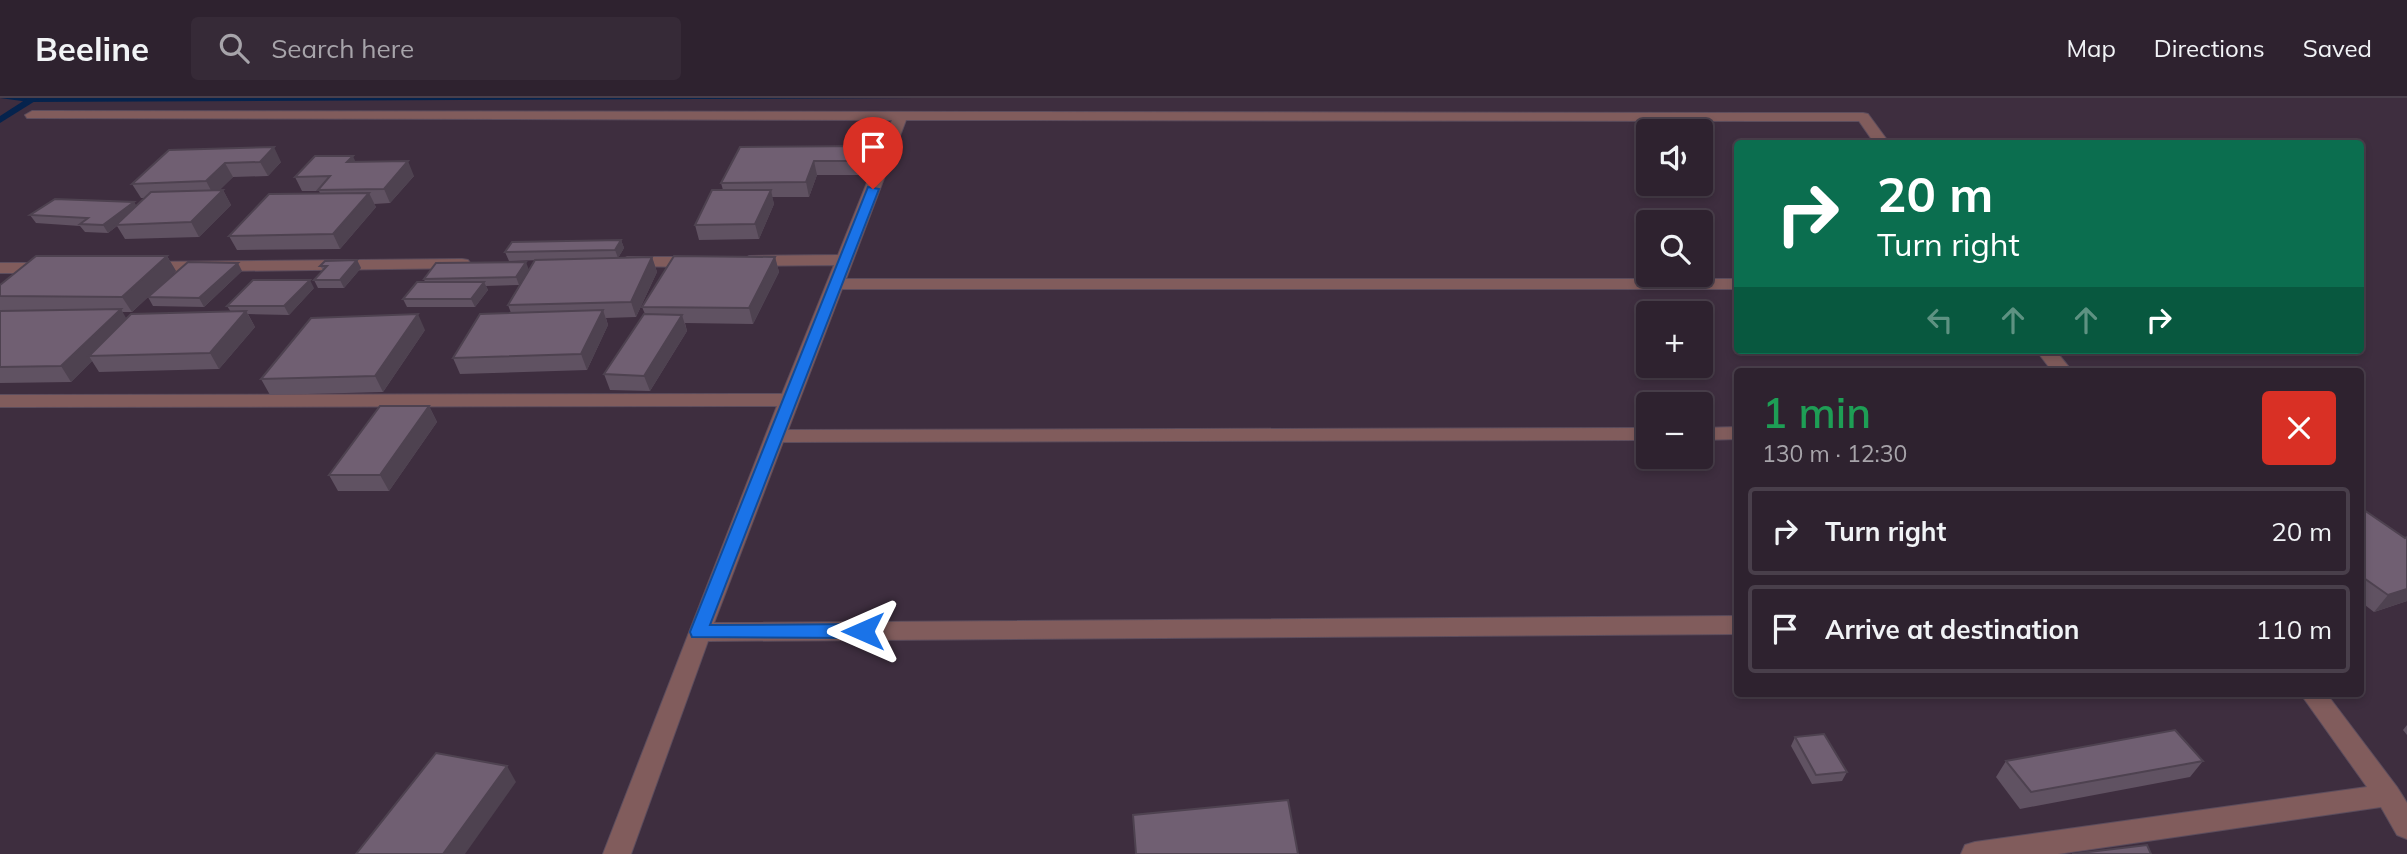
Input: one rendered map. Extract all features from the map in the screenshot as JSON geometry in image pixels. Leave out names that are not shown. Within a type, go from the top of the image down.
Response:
[{"type":"street","points":[[32,115],[1863,117],[1880,140]]},
{"type":"street","points":[[617,854],[699,632],[900,118]]},
{"type":"street","points":[[610,262],[845,260]]},
{"type":"street","points":[[125,267],[485,264]]},
{"type":"street","points":[[0,268],[69,268]]},
{"type":"street","points":[[836,284],[1734,284]]},
{"type":"street","points":[[2048,354],[2060,368]]},
{"type":"street","points":[[0,401],[791,400]]},
{"type":"street","points":[[1713,433],[1734,433]]},
{"type":"street","points":[[776,436],[1636,434]]},
{"type":"street","points":[[699,632],[1734,625]]},
{"type":"street","points":[[2315,697],[2388,795],[2407,827]]},
{"type":"street","points":[[1975,854],[2388,795]]},
{"type":"water","points":[[0,98],[917,98],[29,102]]},
{"type":"building","points":[[868,146],[864,161],[814,161],[806,182],[721,183],[740,147]]},
{"type":"building","points":[[274,147],[260,162],[225,163],[206,181],[132,184],[169,150]]},
{"type":"building","points":[[315,156],[353,156],[347,162],[408,161],[384,189],[318,190],[330,176],[295,177]]},
{"type":"building","points":[[223,190],[191,222],[116,225],[151,192]]},
{"type":"building","points":[[712,190],[771,190],[755,224],[695,225]]},
{"type":"building","points":[[369,193],[333,234],[229,236],[269,194]]},
{"type":"building","points":[[55,199],[134,202],[103,225],[80,224],[88,218],[30,215]]},
{"type":"building","points":[[621,240],[615,250],[505,252],[512,242]]},
{"type":"building","points":[[36,256],[167,256],[122,297],[0,296],[0,285]]},
{"type":"building","points":[[674,256],[775,257],[749,308],[642,307]]},
{"type":"building","points":[[652,257],[631,302],[508,305],[535,260]]},
{"type":"building","points":[[357,260],[340,280],[314,280],[327,266],[320,266],[325,261]]},
{"type":"building","points":[[188,262],[238,263],[199,298],[148,297]]},
{"type":"building","points":[[526,262],[516,277],[424,279],[436,263]]},
{"type":"building","points":[[253,280],[310,280],[284,306],[227,306]]},
{"type":"building","points":[[417,282],[484,282],[471,299],[403,299]]},
{"type":"building","points":[[121,309],[61,366],[0,367],[0,311]]},
{"type":"building","points":[[603,310],[581,354],[453,358],[480,314]]},
{"type":"building","points":[[246,311],[210,353],[89,356],[131,314]]},
{"type":"building","points":[[418,314],[375,376],[261,379],[311,318]]},
{"type":"building","points":[[644,314],[682,315],[644,376],[604,374]]},
{"type":"building","points":[[380,406],[429,406],[380,475],[329,475]]},
{"type":"building","points":[[2364,510],[2407,537],[2407,589],[2388,595],[2364,578]]},
{"type":"building","points":[[2175,730],[2203,761],[2031,792],[2006,761]]},
{"type":"building","points":[[1824,734],[1847,772],[1816,775],[1795,737]]},
{"type":"building","points":[[436,753],[507,766],[443,854],[356,854]]},
{"type":"building","points":[[1288,800],[1298,854],[1136,854],[1133,815]]},
{"type":"building","points":[[2147,845],[2151,854],[2072,854]]},
{"type":"waterway","points":[[0,120],[35,98]]},
{"type":"route","points":[[863,631],[699,632],[873,189]]}]
